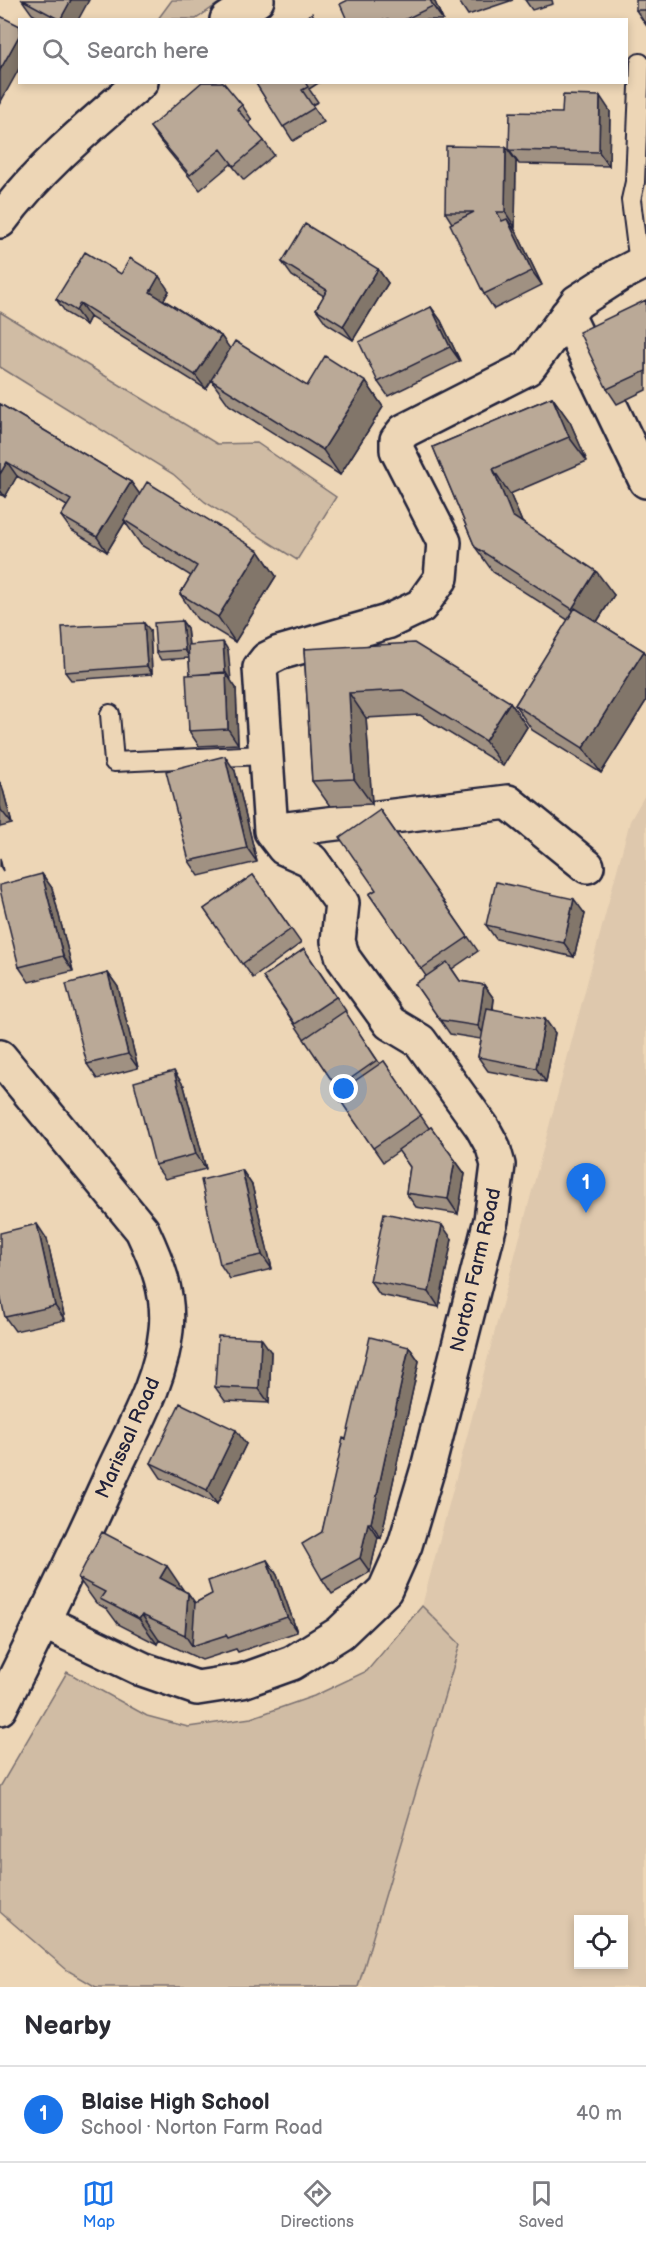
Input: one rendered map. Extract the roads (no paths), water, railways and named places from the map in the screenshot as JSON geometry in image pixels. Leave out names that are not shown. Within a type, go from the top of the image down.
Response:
[{"type":"street","points":[[230,18],[256,0]]},
{"type":"street","points":[[0,221],[11,206],[73,141],[139,84]]},
{"type":"street","points":[[587,866],[508,801],[271,831],[264,755],[260,668],[267,659],[279,652],[387,622],[421,606],[441,578],[444,542],[397,450],[397,440],[404,431],[528,368],[577,302],[643,262]]},
{"type":"street","points":[[567,315],[646,481]]},
{"type":"street","name":"Norton Farm Road","points":[[44,1622],[141,1669],[197,1688],[242,1681],[292,1664],[340,1633],[385,1590],[405,1545],[428,1468],[491,1220],[498,1165],[493,1147],[482,1127],[420,1041],[390,1023],[343,958],[338,941],[342,903],[311,860],[284,848],[271,831]]},
{"type":"street","name":"Marissal Road","points":[[0,1057],[142,1230],[158,1263],[166,1296],[166,1330],[157,1376],[44,1622],[0,1708]]},
{"type":"lane","points":[[640,63],[635,182],[631,200],[643,262]]},
{"type":"lane","points":[[110,714],[114,762],[264,755]]},
{"type":"place","name":"Blaise High School","points":[[586,1213]]}]
